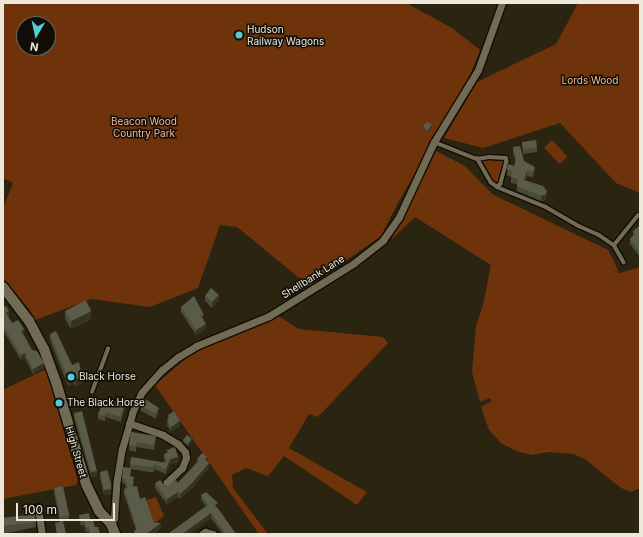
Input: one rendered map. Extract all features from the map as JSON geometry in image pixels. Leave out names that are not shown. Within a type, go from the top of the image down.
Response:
[{"type":"main road","name":"High Street","points":[[3,287],[34,330],[56,382],[86,484],[99,511],[113,529]]},
{"type":"street","name":"Shellbank Lane","points":[[113,529],[119,460],[129,423],[142,392],[162,370],[178,357],[203,343],[269,316],[354,263],[383,240],[399,217],[434,142],[478,70],[502,3]]},
{"type":"street","points":[[129,423],[164,435],[186,452],[186,458],[182,468],[167,482]]},
{"type":"street","points":[[38,507],[42,534]]},
{"type":"street","points":[[202,534],[205,532],[213,534]]},
{"type":"lane","points":[[434,142],[477,159],[489,157],[506,158],[508,162],[502,184],[497,187]]},
{"type":"lane","points":[[477,159],[487,178],[497,187],[546,207],[579,226],[599,235],[614,245],[624,262]]},
{"type":"lane","points":[[614,245],[638,214]]},
{"type":"lane","points":[[92,392],[108,349]]},
{"type":"green space","name":"Beacon Wood Country Park","points":[[3,3],[406,3],[452,28],[480,50],[465,87],[399,201],[381,236],[309,286],[237,227],[220,225],[198,288],[150,307],[91,299],[35,320],[29,309],[3,278],[3,208],[13,183],[3,178]]},
{"type":"green space","name":"Lords Wood","points":[[578,3],[640,3],[640,193],[616,183],[560,123],[483,148],[444,138],[477,82],[556,44]]},
{"type":"green space","points":[[552,140],[568,157],[560,164],[544,148]]},
{"type":"green space","points":[[436,151],[465,166],[492,194],[608,250],[619,272],[611,270],[620,273],[640,267],[640,488],[631,492],[621,488],[585,459],[573,454],[549,452],[532,455],[516,451],[501,443],[489,430],[481,407],[492,401],[490,398],[480,402],[472,372],[476,326],[483,305],[491,265],[415,217],[391,240]]},
{"type":"green space","points":[[483,159],[504,161],[498,182],[493,182],[484,170],[480,162]]},
{"type":"green space","points":[[278,316],[299,329],[383,337],[388,343],[318,417],[309,414],[289,448],[367,492],[357,505],[284,456],[268,476],[246,468],[232,475],[233,488],[268,534],[259,534],[155,385],[191,354]]},
{"type":"green space","points":[[46,369],[78,480],[76,485],[3,499],[3,390]]},
{"type":"green space","points":[[156,497],[164,516],[152,526],[132,519],[131,516],[148,510],[135,504]]},
{"type":"building","points":[[427,122],[432,125],[428,130],[423,126]]},
{"type":"building","points":[[536,140],[537,147],[523,149],[522,142]]},
{"type":"building","points":[[520,146],[524,161],[535,167],[533,172],[527,170],[524,180],[543,186],[547,191],[545,195],[541,196],[517,186],[518,179],[511,177],[513,172],[507,169],[508,164],[514,166],[516,159],[513,147]]},
{"type":"building","points":[[639,226],[639,251],[630,239],[635,234],[633,231]]},
{"type":"building","points":[[211,288],[219,295],[212,302],[205,296]]},
{"type":"building","points":[[194,296],[204,315],[201,316],[206,324],[196,330],[181,307]]},
{"type":"building","points":[[86,301],[91,310],[90,312],[71,321],[65,311]]},
{"type":"building","points":[[6,306],[9,311],[6,313],[12,323],[18,320],[24,329],[21,331],[32,350],[37,351],[44,363],[33,369],[25,353],[21,355],[3,325],[3,307]]},
{"type":"building","points":[[56,331],[72,365],[79,362],[82,377],[68,379],[50,334]]},
{"type":"building","points":[[145,399],[159,408],[156,414],[141,406]]},
{"type":"building","points":[[116,401],[125,404],[121,417],[106,412],[105,416],[98,414],[103,402],[115,406]]},
{"type":"building","points":[[82,411],[97,471],[91,472],[74,413]]},
{"type":"building","points":[[174,411],[180,421],[171,427],[167,420],[170,418],[168,415]]},
{"type":"building","points":[[131,432],[156,436],[154,445],[136,442],[136,446],[129,445]]},
{"type":"building","points":[[187,435],[192,439],[188,443],[183,440]]},
{"type":"building","points":[[175,447],[178,457],[170,459],[166,469],[154,464],[154,466],[149,467],[130,464],[131,457],[167,463],[164,454],[168,453],[167,450]]},
{"type":"building","points":[[202,453],[207,457],[205,459],[209,463],[192,483],[180,494],[178,492],[167,499],[155,483],[160,480],[166,487],[176,480],[178,483],[199,461],[197,459]]},
{"type":"building","points":[[123,467],[131,468],[130,476],[134,477],[132,487],[137,486],[140,499],[145,497],[154,523],[161,523],[146,534],[137,534],[134,531],[137,529],[124,489],[128,488],[125,479],[122,478]]},
{"type":"building","points":[[107,470],[111,483],[111,489],[104,490],[100,472]]},
{"type":"building","points":[[63,486],[69,515],[60,517],[54,488]]},
{"type":"building","points":[[206,492],[218,503],[215,505],[236,534],[226,534],[211,513],[182,534],[168,534],[208,505],[201,495]]},
{"type":"building","points":[[89,513],[90,520],[93,520],[95,527],[98,527],[100,534],[90,534],[89,527],[86,527],[84,520],[81,521],[79,515]]},
{"type":"building","points":[[35,514],[36,522],[3,526],[3,518]]},
{"type":"building","points":[[63,521],[66,534],[57,534],[55,523]]},
{"type":"place","name":"Hudson Railway Wagons","points":[[239,35]]},
{"type":"place","name":"Black Horse","points":[[71,377]]},
{"type":"place","name":"The Black Horse","points":[[59,403]]}]
